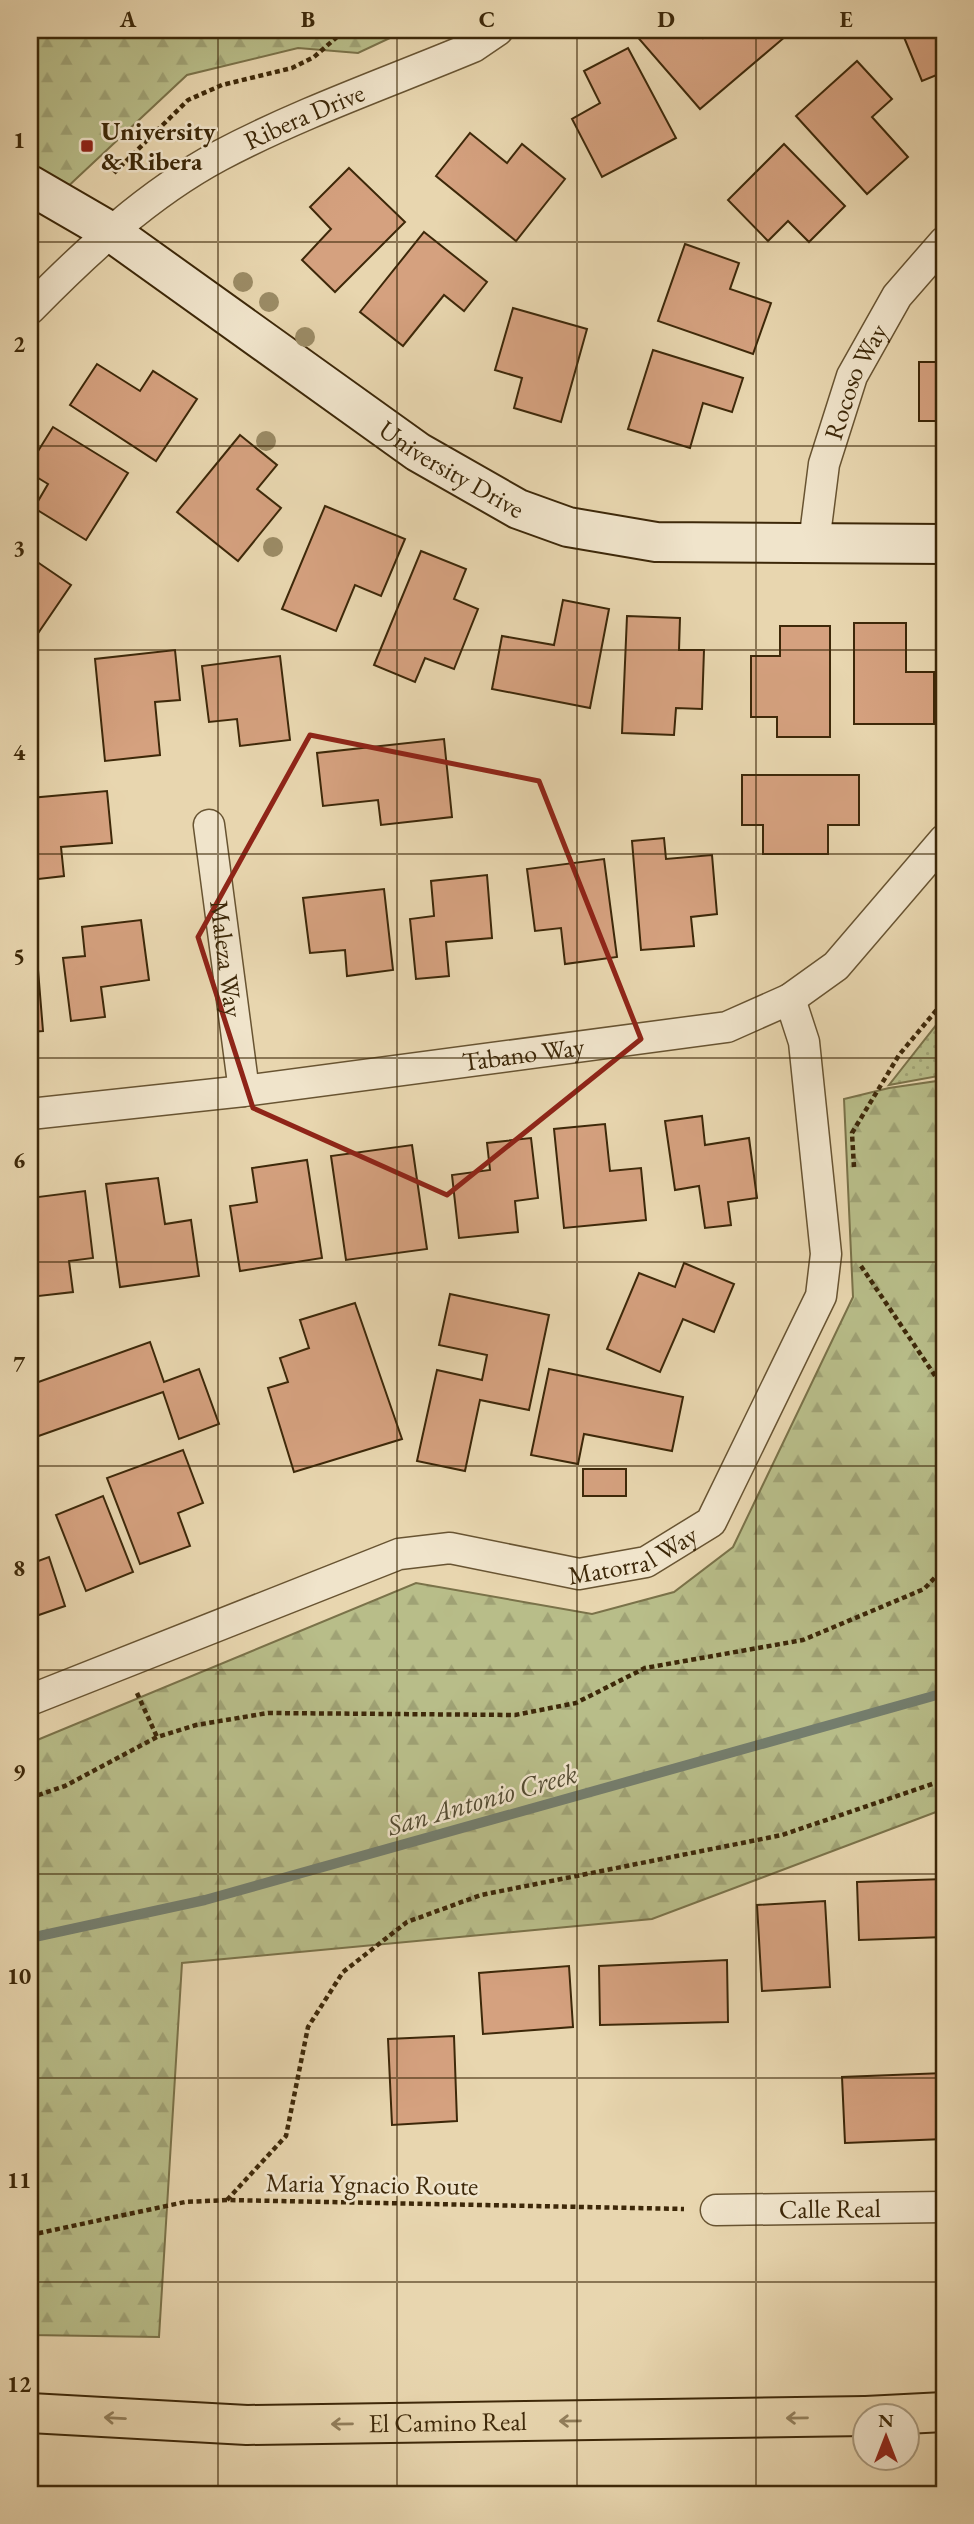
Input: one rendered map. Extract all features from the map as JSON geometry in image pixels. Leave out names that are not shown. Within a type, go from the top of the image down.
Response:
[{"type":"highway","name":"El Camino Real","points":[[30,2413],[247,2425],[852,2416]]},
{"type":"highway","name":"El Camino Real","points":[[922,2414],[944,2413]]},
{"type":"street","name":"Ribera Drive","points":[[30,309],[111,232],[156,197],[218,157],[473,47],[498,30]]},
{"type":"street","name":"University Drive","points":[[30,185],[111,232],[418,452],[518,509],[568,527],[656,542],[944,544]]},
{"type":"street","name":"Rocoso Way","points":[[814,543],[824,464],[852,376],[897,296],[944,242]]},
{"type":"street","name":"Maleza Way","points":[[209,825],[244,1091]]},
{"type":"street","name":"Tabano Way","points":[[30,1114],[244,1091],[727,1027],[790,999],[836,966],[944,840]]},
{"type":"street","name":"Matorral Way","points":[[30,1700],[400,1554],[450,1548],[579,1574],[646,1562],[710,1522],[821,1296],[826,1254],[818,1173],[804,1042],[790,999]]},
{"type":"street","name":"Calle Real","points":[[716,2210],[944,2207]]},
{"type":"path","points":[[114,173],[188,100],[222,85],[292,68],[314,57],[345,30]]},
{"type":"path","points":[[855,1174],[852,1133],[899,1055],[944,1001]]},
{"type":"path","points":[[860,1257],[861,1271],[944,1389]]},
{"type":"path","points":[[30,1798],[65,1786],[158,1737],[196,1725],[268,1713],[515,1715],[576,1703],[645,1668],[803,1640],[924,1589],[944,1568]]},
{"type":"path","points":[[123,1663],[158,1737]]},
{"type":"path","points":[[227,2200],[286,2136],[308,2026],[343,1972],[407,1922],[481,1895],[782,1835],[944,1780]]},
{"type":"path","name":"Maria Ygnacio Route","points":[[30,2235],[185,2202],[227,2200],[716,2210]]},
{"type":"highlighted area","points":[[310,735],[539,781],[641,1039],[447,1195],[253,1108],[198,937]]},
{"type":"green space","points":[[30,30],[407,30],[358,53],[298,48],[187,75],[30,222]]},
{"type":"green space","points":[[944,1015],[944,1075],[889,1085]]},
{"type":"green space","points":[[944,1080],[944,1809],[652,1919],[182,1963],[159,2337],[30,2335],[30,1743],[416,1583],[592,1614],[674,1592],[733,1547],[853,1297],[844,1099],[889,1088]]},
{"type":"building","points":[[638,30],[696,30],[703,38],[712,30],[780,30],[786,36],[700,109],[634,33]]},
{"type":"building","points":[[901,30],[944,30],[944,72],[922,81]]},
{"type":"building","points":[[628,48],[676,138],[602,177],[572,119],[600,103],[584,71]]},
{"type":"building","points":[[857,61],[892,99],[872,117],[908,157],[867,194],[796,116]]},
{"type":"building","points":[[470,133],[507,163],[522,144],[565,179],[516,241],[436,176]]},
{"type":"building","points":[[784,144],[845,206],[809,242],[788,221],[768,241],[728,200]]},
{"type":"building","points":[[349,168],[405,222],[335,292],[302,260],[331,229],[310,207]]},
{"type":"building","points":[[424,232],[487,282],[464,311],[444,295],[403,346],[360,312]]},
{"type":"building","points":[[685,244],[739,263],[730,289],[771,303],[753,354],[658,321]]},
{"type":"building","points":[[513,308],[587,329],[561,422],[514,408],[522,378],[495,370]]},
{"type":"building","points":[[653,350],[743,378],[732,412],[703,403],[690,448],[628,429]]},
{"type":"building","points":[[919,362],[944,362],[944,421],[919,421]]},
{"type":"building","points":[[97,364],[140,391],[153,371],[197,399],[156,461],[70,405]]},
{"type":"building","points":[[53,427],[128,473],[86,540],[34,508],[48,484],[30,473],[30,464]]},
{"type":"building","points":[[240,435],[277,465],[257,489],[281,508],[238,561],[177,512]]},
{"type":"building","points":[[325,506],[405,539],[381,596],[355,585],[336,631],[282,609]]},
{"type":"building","points":[[421,551],[466,569],[454,599],[478,609],[454,669],[425,658],[415,682],[374,665]]},
{"type":"building","points":[[30,557],[71,585],[30,645]]},
{"type":"building","points":[[563,600],[609,609],[590,708],[492,689],[502,636],[554,645]]},
{"type":"building","points":[[627,616],[680,618],[679,650],[704,650],[702,709],[676,708],[674,735],[622,733]]},
{"type":"building","points":[[854,623],[906,623],[906,672],[934,672],[934,724],[854,724]]},
{"type":"building","points":[[780,626],[830,626],[830,737],[777,737],[777,717],[751,717],[751,656],[780,656]]},
{"type":"building","points":[[175,650],[180,700],[155,702],[160,755],[105,761],[95,659]]},
{"type":"building","points":[[280,656],[290,740],[240,746],[237,719],[209,722],[202,666]]},
{"type":"building","points":[[444,739],[452,817],[381,825],[378,800],[323,806],[317,753]]},
{"type":"building","points":[[742,775],[859,775],[859,825],[828,825],[828,854],[763,854],[763,825],[742,825]]},
{"type":"building","points":[[107,791],[112,843],[61,847],[64,876],[30,880],[30,798]]},
{"type":"building","points":[[664,838],[666,859],[712,855],[717,914],[691,917],[694,946],[641,950],[632,841]]},
{"type":"building","points":[[604,859],[617,957],[565,964],[561,928],[535,931],[527,869]]},
{"type":"building","points":[[487,875],[492,938],[446,942],[449,976],[416,979],[410,919],[434,916],[431,881]]},
{"type":"building","points":[[384,889],[393,970],[347,976],[345,950],[310,953],[303,898]]},
{"type":"building","points":[[141,920],[149,980],[101,987],[105,1017],[71,1021],[63,958],[85,956],[82,927]]},
{"type":"building","points":[[30,933],[35,933],[43,1031],[30,1032]]},
{"type":"building","points":[[702,1116],[705,1145],[749,1138],[757,1198],[728,1202],[731,1225],[705,1228],[699,1186],[675,1190],[665,1121]]},
{"type":"building","points":[[605,1124],[610,1171],[641,1168],[646,1220],[564,1228],[554,1129]]},
{"type":"building","points":[[531,1138],[538,1198],[515,1201],[518,1232],[459,1238],[452,1175],[490,1170],[487,1143]]},
{"type":"building","points":[[412,1145],[427,1249],[346,1260],[331,1156]]},
{"type":"building","points":[[307,1160],[322,1258],[240,1271],[230,1206],[257,1202],[252,1168]]},
{"type":"building","points":[[158,1178],[165,1224],[191,1220],[199,1276],[120,1287],[106,1184]]},
{"type":"building","points":[[85,1191],[93,1258],[69,1261],[73,1292],[30,1297],[30,1229],[34,1228],[30,1198]]},
{"type":"building","points":[[684,1263],[734,1284],[714,1332],[683,1319],[660,1372],[607,1349],[639,1273],[675,1287]]},
{"type":"building","points":[[450,1294],[549,1315],[529,1410],[480,1400],[465,1471],[417,1461],[437,1370],[482,1380],[487,1355],[439,1345]]},
{"type":"building","points":[[355,1303],[402,1439],[294,1472],[268,1388],[288,1382],[280,1358],[309,1348],[300,1320]]},
{"type":"building","points":[[150,1342],[164,1382],[199,1369],[219,1424],[179,1439],[163,1392],[30,1439],[30,1385]]},
{"type":"building","points":[[549,1369],[683,1397],[672,1451],[584,1434],[578,1464],[531,1455]]},
{"type":"building","points":[[183,1450],[203,1503],[178,1513],[190,1546],[140,1564],[107,1478]]},
{"type":"building","points":[[583,1469],[626,1469],[626,1496],[583,1496]]},
{"type":"building","points":[[103,1496],[133,1572],[86,1591],[56,1515]]},
{"type":"building","points":[[49,1557],[65,1606],[30,1618],[30,1564]]},
{"type":"building","points":[[944,1879],[944,1937],[859,1940],[857,1882]]},
{"type":"building","points":[[825,1901],[830,1987],[762,1991],[757,1905]]},
{"type":"building","points":[[727,1960],[728,2022],[600,2025],[599,1966]]},
{"type":"building","points":[[569,1966],[573,2027],[483,2034],[479,1973]]},
{"type":"building","points":[[454,2036],[457,2121],[392,2125],[388,2039]]},
{"type":"building","points":[[944,2073],[944,2139],[845,2143],[842,2077]]},
{"type":"waterway","name":"San Antonio Creek","points":[[30,1938],[205,1900],[944,1693]]},
{"type":"place","name":"University & Ribera","points":[[87,146]]}]
